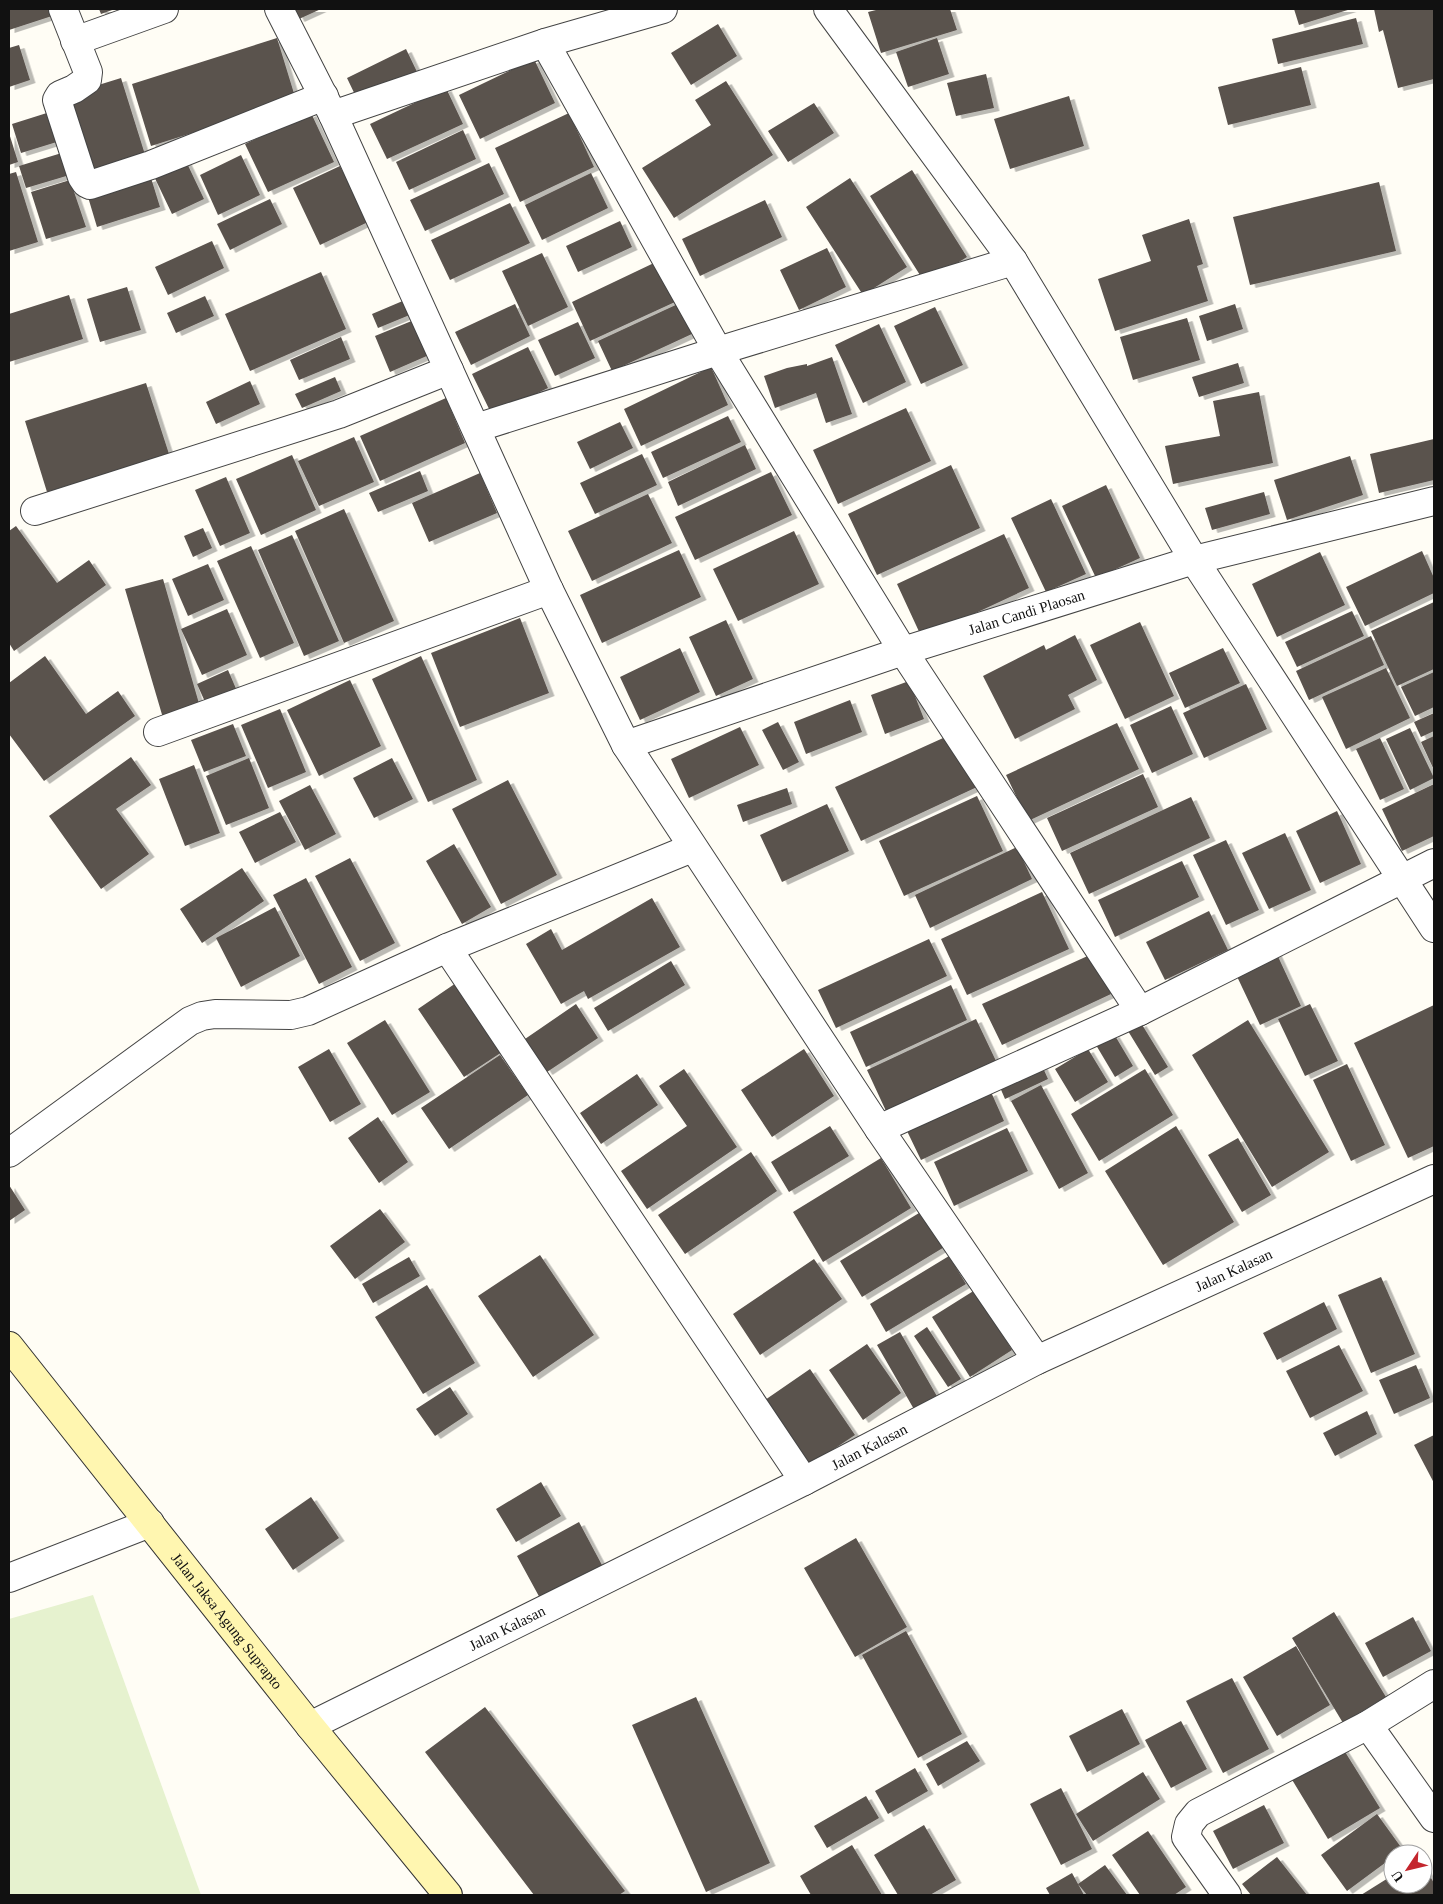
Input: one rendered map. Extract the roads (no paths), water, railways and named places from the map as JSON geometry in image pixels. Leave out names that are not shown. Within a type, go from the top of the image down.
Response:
[{"type":"main road","name":"Jalan Jaksa Agung Suprapto","points":[[9,1346],[310,1726],[448,1895]]},
{"type":"street","points":[[63,9],[88,72],[87,80],[74,90],[60,95],[57,100],[82,177],[90,185],[328,106],[663,9]]},
{"type":"street","points":[[76,41],[164,9]]},
{"type":"street","points":[[279,9],[328,106],[549,590],[626,745],[692,848],[879,1129],[1037,1360]]},
{"type":"street","points":[[828,9],[1013,261],[1194,560],[1434,928]]},
{"type":"street","points":[[545,43],[718,351],[903,650],[1140,1010]]},
{"type":"street","points":[[476,428],[718,351],[1013,261]]},
{"type":"street","points":[[35,511],[339,414],[449,370]]},
{"type":"street","name":"Jalan Candi Plaosan","points":[[626,745],[903,650],[1194,560],[1433,507]]},
{"type":"street","points":[[158,732],[549,590]]},
{"type":"street","points":[[9,1153],[190,1021],[202,1016],[215,1014],[291,1015],[308,1012],[447,948],[692,848]]},
{"type":"street","points":[[879,1129],[1140,1010],[1434,863]]},
{"type":"street","points":[[447,948],[804,1480]]},
{"type":"street","name":"Jalan Kalasan","points":[[310,1726],[804,1480],[1037,1360],[1434,1179]]},
{"type":"street","points":[[9,1578],[150,1523]]},
{"type":"street","points":[[1226,1895],[1186,1837],[1189,1824],[1198,1813],[1368,1725],[1434,1684]]},
{"type":"street","points":[[1368,1725],[1434,1818]]}]
